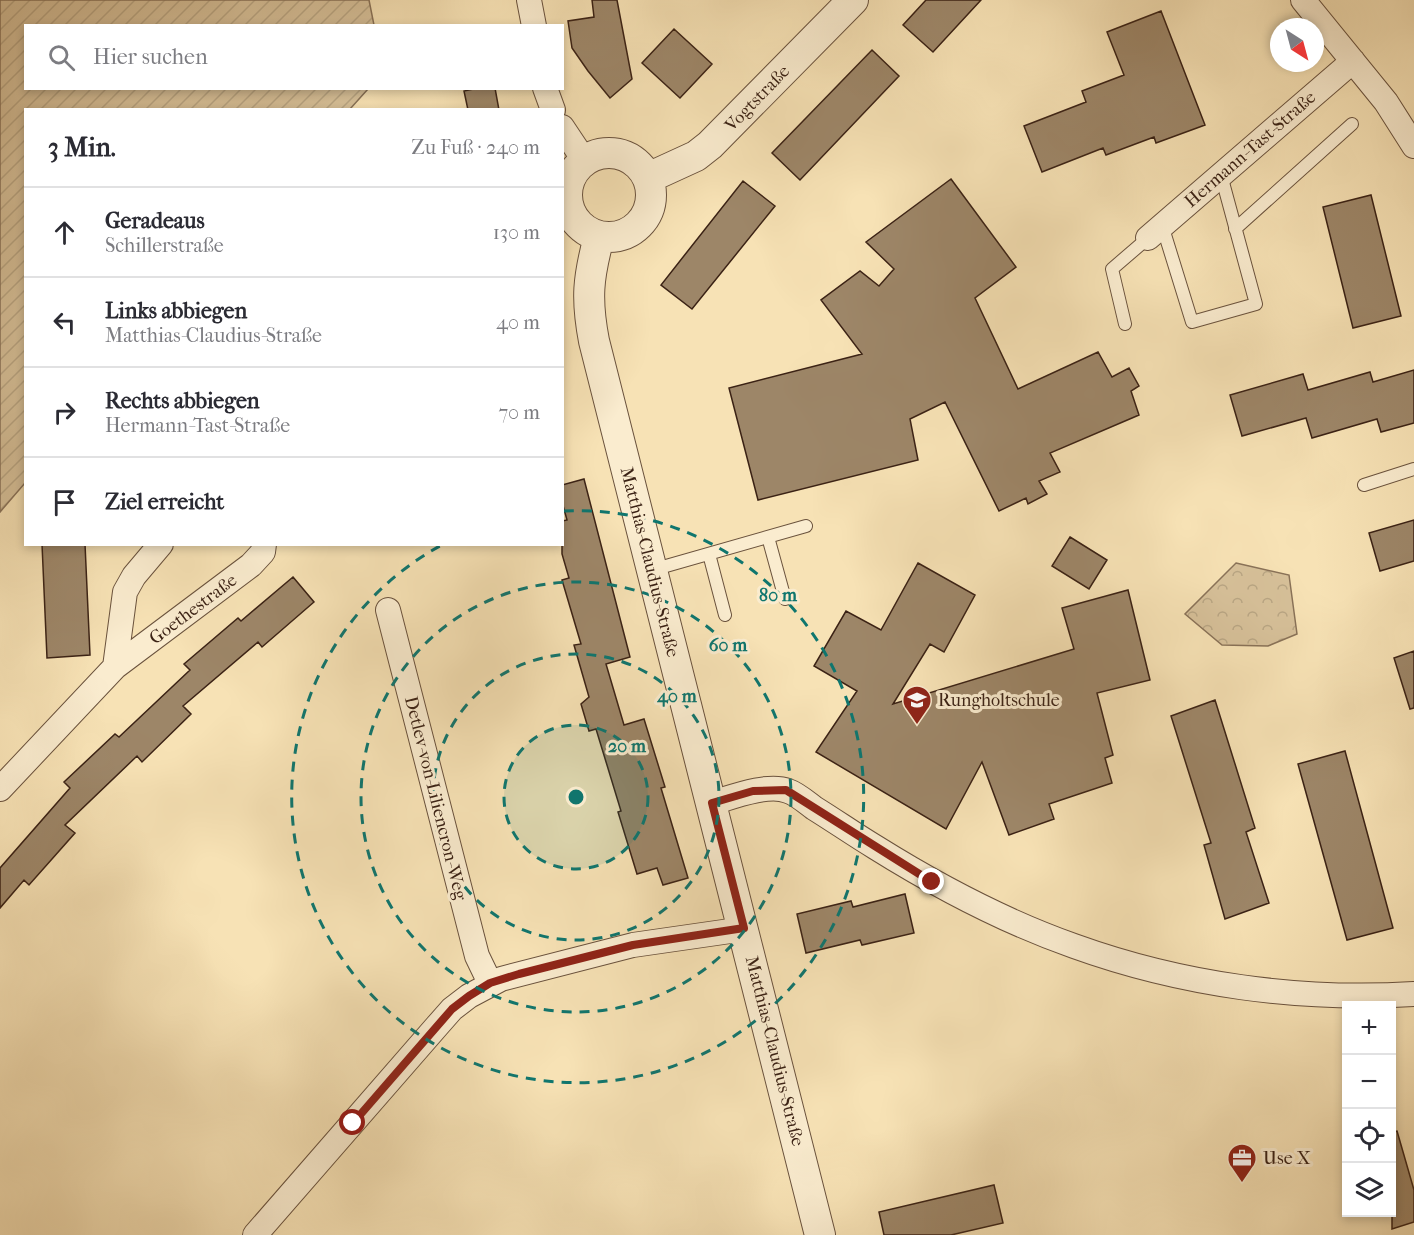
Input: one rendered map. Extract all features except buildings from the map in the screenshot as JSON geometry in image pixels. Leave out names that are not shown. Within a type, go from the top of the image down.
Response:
[{"type":"street","points":[[529,0],[534,24]]},
{"type":"street","name":"Vogtstraße","points":[[648,178],[696,156],[710,145],[853,0]]},
{"type":"street","points":[[1303,0],[1386,102],[1414,146]]},
{"type":"street","name":"Hermann-Tast-Straße","points":[[1155,231],[1353,61]]},
{"type":"street","points":[[546,90],[552,108]]},
{"type":"street","points":[[564,130],[584,160]]},
{"type":"street","points":[[600,153],[615,153],[630,158],[641,166],[648,178],[651,193],[649,209],[642,223],[630,233],[615,238],[599,237],[587,233],[574,221],[569,212],[566,193],[572,173],[584,160],[600,153]]},
{"type":"street","name":"Matthias-Claudius-Straße","points":[[599,237],[590,272],[588,291],[591,323],[820,1235]]},
{"type":"street","name":"Goethestraße","points":[[115,667],[125,592],[134,576],[159,546]]},
{"type":"street","name":"Goethestraße","points":[[0,789],[115,667],[251,565],[263,552],[264,546]]},
{"type":"street","name":"Detlev-von-Liliencron-Weg","points":[[388,610],[477,956],[490,983]]},
{"type":"street","points":[[712,803],[753,791],[786,790],[956,895],[1031,930],[1120,962],[1193,980],[1242,987],[1354,996],[1414,994]]},
{"type":"street","points":[[255,1235],[452,1009],[469,996],[490,983],[633,945],[744,928]]},
{"type":"lane","points":[[1235,229],[1352,124]]},
{"type":"lane","points":[[1125,324],[1112,269],[1155,231],[1192,322],[1256,304],[1221,175]]},
{"type":"lane","points":[[1364,485],[1414,470]]},
{"type":"lane","points":[[652,570],[806,526]]},
{"type":"lane","points":[[768,537],[785,599]]},
{"type":"lane","points":[[709,554],[725,615]]},
{"type":"green space","points":[[0,0],[369,0],[374,24],[24,24],[24,90],[367,90],[351,108],[24,108],[24,484],[0,512]]},
{"type":"green space","points":[[1236,563],[1289,575],[1297,634],[1268,646],[1222,645],[1185,614]]},
{"type":"place","name":"Rungholtschule","points":[[917,726]]},
{"type":"place","name":"Use X","points":[[1242,1184]]},
{"type":"route","points":[[353,1123],[452,1009],[490,983],[633,945],[744,928],[712,803],[753,791],[786,790],[932,882]]}]
